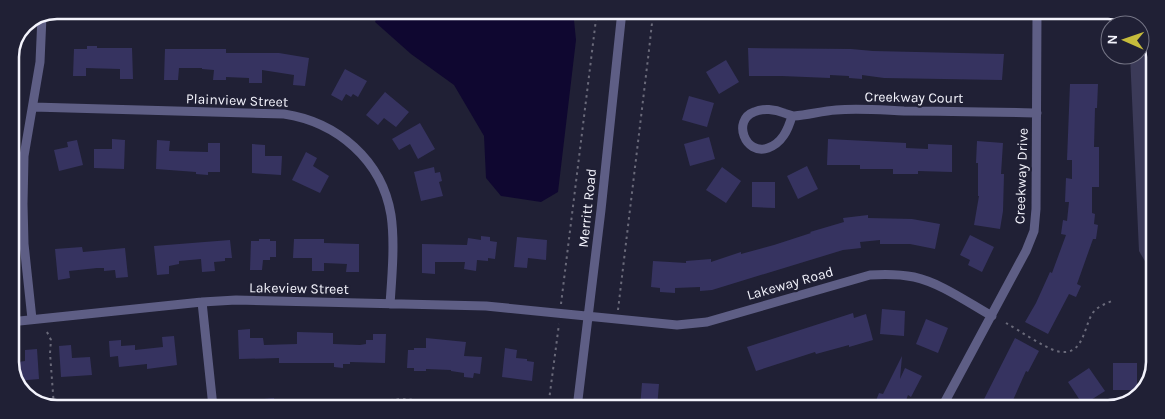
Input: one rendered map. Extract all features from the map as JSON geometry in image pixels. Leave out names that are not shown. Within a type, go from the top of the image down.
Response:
[{"type":"street","name":"Merritt Road","points":[[578,400],[621,19]]},
{"type":"street","name":"Creekway Drive","points":[[946,400],[1026,251],[1034,231],[1036,209],[1037,19]]},
{"type":"street","points":[[32,319],[24,244],[24,156],[40,62],[42,22]]},
{"type":"street","name":"Plainview Street","points":[[33,107],[284,114],[299,116],[328,128],[343,137],[359,151],[375,172],[384,192],[392,223],[390,304]]},
{"type":"street","name":"Creekway Court","points":[[792,116],[782,139],[768,148],[757,149],[751,147],[743,134],[742,124],[746,116],[761,110],[775,110],[792,116],[837,110],[1036,113]]},
{"type":"street","name":"Lakeway Road","points":[[588,317],[677,326],[707,322],[870,275],[895,274],[915,277],[940,287],[992,316]]},
{"type":"street","name":"Lakeview Street","points":[[19,321],[236,300],[486,306],[588,317]]},
{"type":"street","points":[[202,302],[212,400]]},
{"type":"path","points":[[549,400],[596,19]]},
{"type":"path","points":[[616,320],[651,19]]},
{"type":"path","points":[[1006,323],[1054,350],[1065,352],[1075,348],[1082,340],[1092,314],[1098,307],[1114,300]]},
{"type":"path","points":[[47,332],[51,340],[50,353],[53,400]]},
{"type":"path","points":[[389,400],[402,400]]},
{"type":"shaded area","points":[[376,19],[574,20],[576,40],[558,192],[541,202],[501,196],[486,178],[484,136],[454,85],[411,54],[375,22]]},
{"type":"shaded area","points":[[1130,65],[1146,65],[1146,263],[1139,251]]},
{"type":"building","points":[[87,46],[97,46],[97,48],[132,48],[133,79],[120,79],[120,69],[86,68],[86,76],[73,76],[74,49],[87,49]]},
{"type":"building","points":[[748,48],[1004,54],[1002,80],[884,78],[862,75],[862,79],[830,75],[830,78],[749,76]]},
{"type":"building","points":[[165,49],[226,49],[226,53],[279,53],[309,58],[305,86],[293,85],[294,75],[262,70],[262,83],[249,83],[249,78],[226,77],[226,80],[213,80],[214,70],[202,68],[179,68],[178,80],[164,80]]},
{"type":"building","points":[[726,60],[739,82],[719,94],[706,72]]},
{"type":"building","points":[[345,69],[367,81],[358,97],[353,94],[351,97],[346,94],[342,101],[331,95]]},
{"type":"building","points":[[1070,84],[1098,84],[1094,147],[1099,147],[1099,187],[1092,187],[1092,213],[1095,214],[1094,224],[1098,225],[1096,239],[1093,239],[1077,284],[1081,286],[1076,297],[1069,294],[1048,334],[1025,322],[1050,272],[1052,273],[1066,235],[1061,234],[1063,220],[1067,221],[1069,202],[1065,202],[1066,178],[1072,179],[1072,160],[1067,160]]},
{"type":"building","points":[[385,92],[409,112],[396,127],[384,118],[378,125],[366,115]]},
{"type":"building","points":[[689,96],[714,103],[707,127],[682,120]]},
{"type":"building","points":[[420,123],[435,149],[418,159],[410,144],[399,150],[392,139]]},
{"type":"building","points":[[709,137],[715,159],[690,166],[684,144]]},
{"type":"building","points":[[112,139],[125,140],[124,169],[94,168],[94,149],[112,149]]},
{"type":"building","points":[[828,139],[906,143],[906,148],[928,149],[928,144],[952,145],[952,172],[918,171],[918,174],[893,174],[893,169],[860,169],[860,165],[827,165]]},
{"type":"building","points":[[77,140],[83,165],[59,171],[54,150],[68,147],[67,142]]},
{"type":"building","points":[[157,140],[170,141],[169,151],[208,152],[208,143],[220,143],[220,172],[208,172],[208,175],[196,174],[196,172],[156,169]]},
{"type":"building","points":[[977,141],[1003,143],[1001,174],[1004,174],[1003,211],[1000,229],[974,225],[979,196],[978,163],[976,163]]},
{"type":"building","points":[[252,144],[265,145],[265,156],[282,156],[281,175],[252,173]]},
{"type":"building","points":[[306,152],[317,158],[313,166],[329,176],[320,193],[292,180]]},
{"type":"building","points":[[807,166],[818,189],[798,199],[787,176]]},
{"type":"building","points":[[434,167],[435,173],[440,172],[442,181],[439,182],[443,196],[421,201],[414,172]]},
{"type":"building","points":[[722,167],[741,181],[726,203],[706,190]]},
{"type":"building","points":[[752,182],[775,182],[775,208],[752,207]]},
{"type":"building","points":[[868,215],[868,218],[912,219],[940,224],[935,249],[910,244],[880,244],[880,240],[860,242],[861,248],[843,250],[712,290],[700,291],[700,287],[675,288],[675,293],[660,292],[660,288],[651,287],[653,261],[686,263],[686,261],[711,259],[711,262],[741,252],[741,254],[774,245],[844,222],[843,218]]},
{"type":"building","points":[[970,235],[994,247],[982,272],[968,265],[970,260],[960,255]]},
{"type":"building","points":[[481,236],[490,237],[490,241],[497,242],[495,259],[488,258],[488,261],[477,260],[476,271],[464,269],[465,262],[435,262],[435,274],[422,273],[422,244],[467,245],[468,238],[481,240]]},
{"type":"building","points":[[517,237],[547,240],[546,260],[528,258],[527,268],[514,267]]},
{"type":"building","points":[[259,239],[276,241],[276,257],[270,257],[270,260],[263,260],[262,270],[250,270],[251,241],[259,241]]},
{"type":"building","points":[[294,239],[324,239],[324,243],[359,244],[359,272],[346,272],[347,264],[324,263],[324,271],[312,271],[312,258],[293,258]]},
{"type":"building","points":[[230,240],[232,258],[225,258],[225,261],[214,262],[215,271],[202,272],[201,259],[179,261],[179,264],[169,266],[169,274],[157,275],[154,246]]},
{"type":"building","points":[[82,247],[83,252],[125,248],[128,277],[116,278],[115,270],[104,271],[104,268],[97,268],[69,271],[70,278],[58,280],[55,249]]},
{"type":"building","points":[[882,309],[905,311],[904,336],[880,334]]},
{"type":"building","points":[[853,313],[854,318],[866,314],[873,340],[816,354],[815,352],[756,371],[747,347]]},
{"type":"building","points":[[926,319],[948,328],[938,353],[916,344]]},
{"type":"building","points":[[250,329],[250,338],[263,338],[264,345],[297,344],[297,332],[333,333],[333,344],[360,345],[366,344],[366,340],[373,340],[373,334],[386,334],[385,363],[350,362],[350,364],[343,364],[343,368],[334,367],[334,363],[279,363],[279,358],[239,359],[238,330]]},
{"type":"building","points":[[174,336],[177,365],[147,369],[147,364],[119,367],[118,356],[110,357],[109,341],[121,340],[121,346],[135,345],[135,350],[163,347],[162,337]]},
{"type":"building","points":[[426,338],[466,342],[464,356],[482,357],[480,374],[474,373],[473,378],[464,377],[464,373],[451,370],[426,369],[426,371],[414,371],[414,368],[407,368],[408,350],[426,348]]},
{"type":"building","points":[[1015,338],[1039,351],[1028,372],[1026,371],[1013,400],[984,400]]},
{"type":"building","points":[[71,345],[72,358],[90,357],[92,375],[61,377],[59,346]]},
{"type":"building","points":[[505,348],[517,350],[516,358],[534,362],[532,381],[502,377]]},
{"type":"building","points":[[37,349],[39,379],[23,379],[19,362],[25,361],[25,350]]},
{"type":"building","points":[[902,356],[900,379],[905,368],[922,376],[911,397],[908,395],[906,400],[876,400],[879,393],[883,394]]},
{"type":"building","points":[[1113,363],[1137,363],[1137,387],[1133,390],[1113,390]]},
{"type":"building","points":[[1089,368],[1105,391],[1091,400],[1080,400],[1068,382]]},
{"type":"building","points":[[642,383],[659,384],[658,400],[641,400]]},
{"type":"building","points":[[274,398],[274,400],[254,400]]}]
